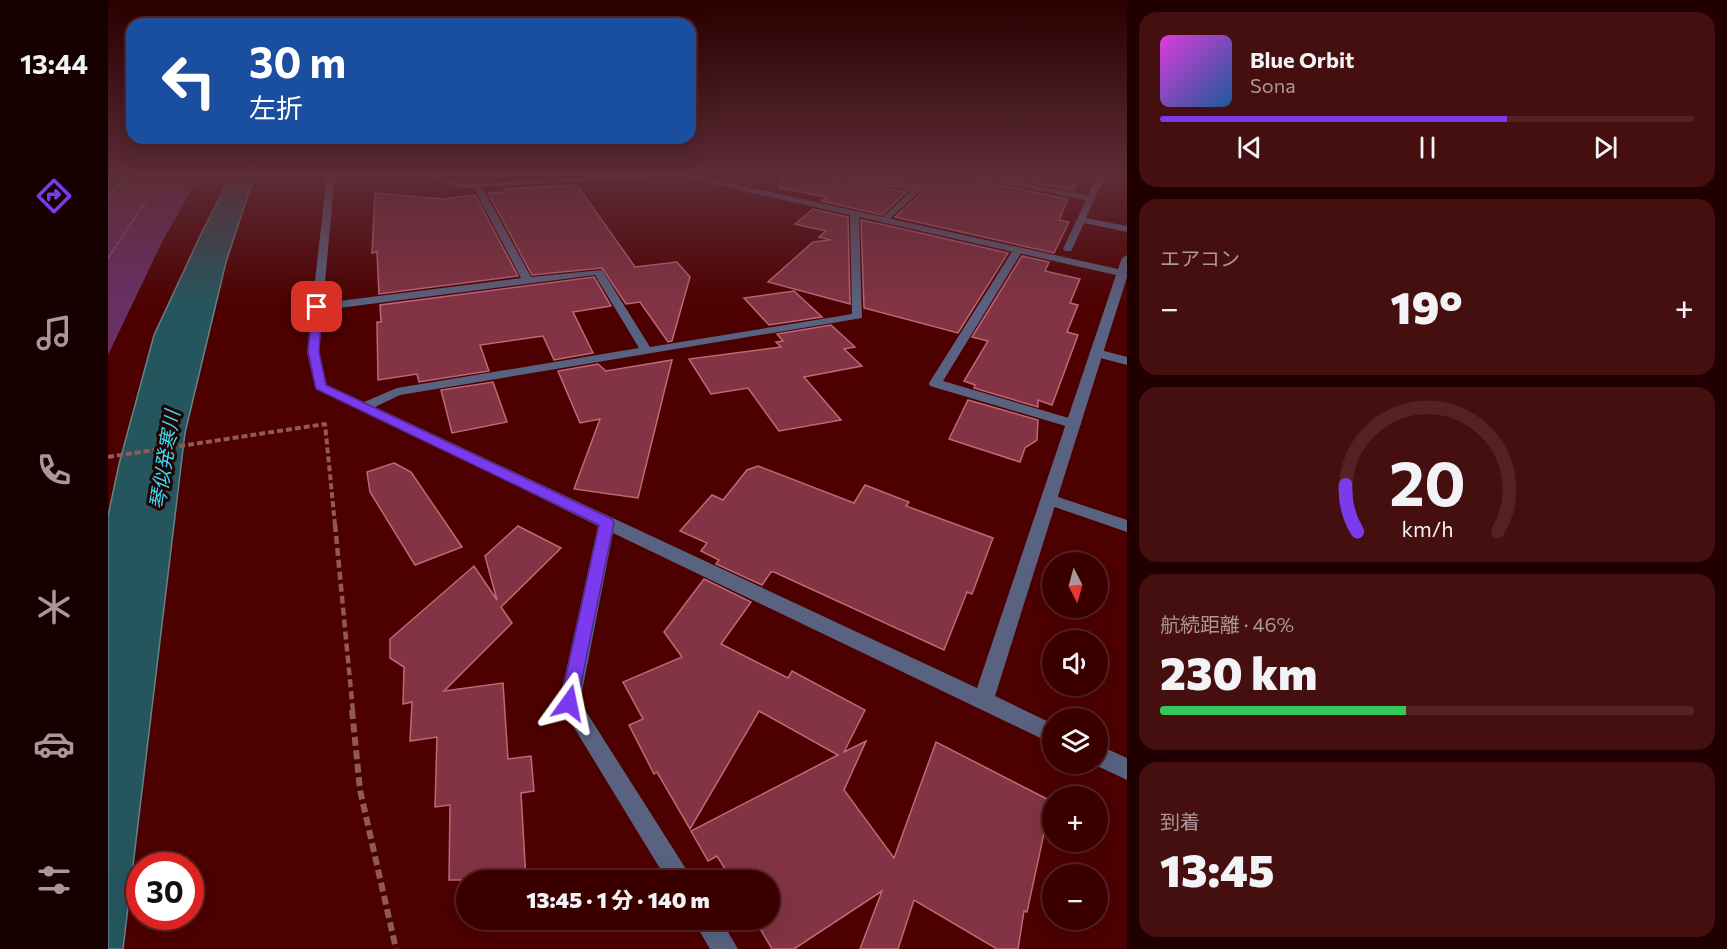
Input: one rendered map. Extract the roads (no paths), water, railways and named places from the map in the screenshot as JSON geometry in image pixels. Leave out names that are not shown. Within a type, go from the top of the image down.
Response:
[{"type":"street","points":[[326,218],[313,352],[321,387],[1042,729]]},
{"type":"street","points":[[495,218],[528,281]]},
{"type":"street","points":[[364,407],[397,392],[858,316],[854,218]]},
{"type":"street","points":[[877,218],[1018,250],[1126,268],[1096,353],[983,701]]},
{"type":"street","points":[[1068,249],[1081,220],[1127,228]]},
{"type":"street","points":[[1018,250],[935,383],[1074,424]]},
{"type":"street","points":[[317,307],[598,272],[647,351]]},
{"type":"street","points":[[1096,353],[1127,361]]},
{"type":"street","points":[[1049,499],[1127,526]]},
{"type":"street","points":[[607,523],[569,703],[675,870]]},
{"type":"street","points":[[1108,760],[1127,769]]},
{"type":"street","points":[[713,930],[725,949]]},
{"type":"water","name":"琴似発寒川","points":[[209,218],[240,218],[226,262],[185,433],[135,852],[126,852],[126,924],[123,949],[108,949],[108,516],[119,464],[154,335]]}]
